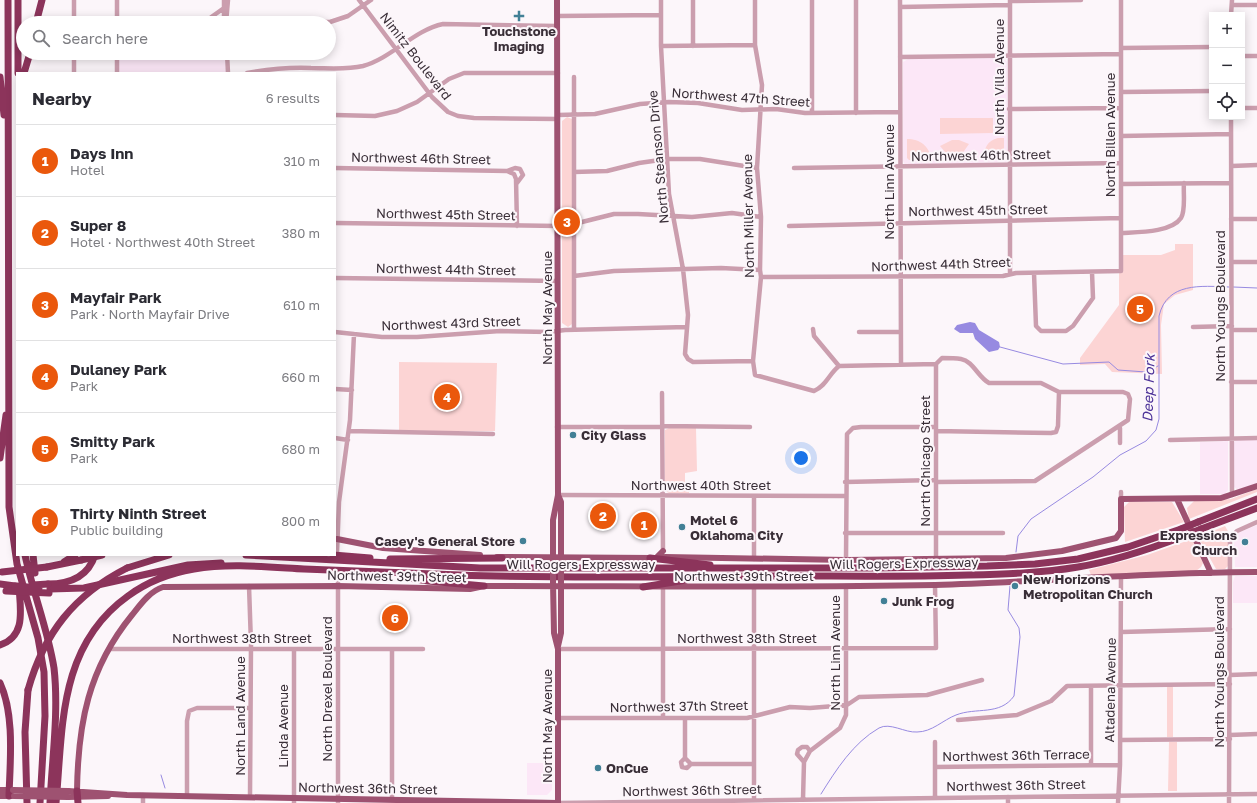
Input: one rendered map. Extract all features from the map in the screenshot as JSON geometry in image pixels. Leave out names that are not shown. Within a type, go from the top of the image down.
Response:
[{"type":"highway","points":[[0,644],[9,641],[16,634],[21,620],[17,564],[9,507],[8,0]]},
{"type":"highway","points":[[18,0],[18,16]]},
{"type":"highway","points":[[38,16],[42,0]]},
{"type":"highway","points":[[18,60],[18,72]]},
{"type":"highway","points":[[24,72],[28,60]]},
{"type":"highway","points":[[0,77],[8,143]]},
{"type":"highway","points":[[0,458],[9,395]]},
{"type":"highway","name":"Will Rogers Expressway","points":[[56,803],[65,710],[70,678],[83,647],[98,625],[121,601],[143,586],[181,572],[206,568],[278,567],[378,572],[515,576],[953,575],[1039,572],[1079,567],[1121,558],[1184,536],[1200,526],[1257,499]]},
{"type":"highway","name":"Will Rogers Expressway","points":[[334,556],[480,568],[949,567],[1035,564],[1078,559],[1112,552],[1181,529],[1200,526],[1257,508]]},
{"type":"highway","points":[[25,556],[50,649],[54,678],[55,716],[50,803]]},
{"type":"highway","points":[[33,556],[37,599]]},
{"type":"highway","points":[[60,564],[72,556]]},
{"type":"highway","points":[[3,588],[15,586],[49,589],[78,578],[88,570],[95,556]]},
{"type":"highway","points":[[1,572],[47,567],[98,556]]},
{"type":"highway","points":[[27,803],[24,732],[28,690],[44,646],[68,612],[91,590],[127,568],[166,556]]},
{"type":"highway","points":[[334,556],[405,560],[502,558]]},
{"type":"highway","points":[[653,558],[734,568]]},
{"type":"highway","points":[[3,588],[67,589],[99,585],[202,563],[232,563],[278,567]]},
{"type":"highway","points":[[17,564],[38,638],[44,672],[45,710],[40,803]]},
{"type":"highway","points":[[378,572],[428,581],[484,586]]},
{"type":"highway","points":[[643,587],[658,583],[721,576]]},
{"type":"highway","points":[[0,684],[6,700],[9,715],[11,795]]},
{"type":"main road","name":"North May Avenue","points":[[557,0],[558,495],[553,520],[553,585],[554,633],[558,649],[558,803]]},
{"type":"main road","points":[[1121,499],[1221,498],[1257,486]]},
{"type":"main road","name":"North May Avenue","points":[[558,495],[561,502],[562,560],[562,633],[558,649]]},
{"type":"main road","points":[[1176,498],[1211,573]]},
{"type":"main road","points":[[1183,513],[1185,504],[1192,498]]},
{"type":"main road","name":"Northwest 39th Street","points":[[336,538],[383,548],[502,558],[553,560],[653,558],[846,560],[1006,558],[1044,554],[1113,540],[1119,535],[1121,499]]},
{"type":"main road","points":[[653,558],[662,551]]},
{"type":"main road","name":"Northwest 39th Street","points":[[109,649],[135,611],[149,596],[160,588],[338,586],[470,589],[484,586],[553,585],[663,588],[935,585],[1122,576],[1257,572]]},
{"type":"main road","points":[[78,797],[78,749],[83,715],[92,684],[109,649]]},
{"type":"main road","name":"Northwest 36th Street","points":[[0,790],[11,795]]},
{"type":"main road","name":"Northwest 36th Street","points":[[0,796],[68,794],[78,797],[127,795],[187,796],[238,800],[250,797],[294,801],[392,800],[558,803]]},
{"type":"street","points":[[74,0],[74,16]]},
{"type":"street","points":[[116,0],[116,16]]},
{"type":"street","points":[[224,0],[224,16]]},
{"type":"street","points":[[228,0],[228,16]]},
{"type":"street","name":"Nimitz Boulevard","points":[[359,0],[429,93],[444,109],[463,117],[558,117]]},
{"type":"street","points":[[336,20],[343,18],[371,0]]},
{"type":"street","name":"North Steanson Drive","points":[[661,0],[661,46],[667,159],[672,217],[683,269],[688,315],[686,354],[688,359],[700,362],[753,361]]},
{"type":"street","points":[[693,0],[693,46]]},
{"type":"street","name":"North Miller Avenue","points":[[753,361],[761,277],[761,217],[757,168],[762,109],[762,85],[755,45],[755,0]]},
{"type":"street","points":[[812,0],[812,113]]},
{"type":"street","points":[[856,0],[856,113]]},
{"type":"street","name":"North Linn Avenue","points":[[900,0],[900,364]]},
{"type":"street","points":[[900,7],[1081,0]]},
{"type":"street","name":"North Billen Avenue","points":[[1121,0],[1121,271]]},
{"type":"street","name":"North Villa Avenue","points":[[1010,2],[1010,274]]},
{"type":"street","points":[[1232,3],[1257,5]]},
{"type":"street","points":[[213,16],[224,8]]},
{"type":"street","points":[[557,16],[660,15]]},
{"type":"street","points":[[254,72],[281,68],[356,67],[376,61],[431,29],[444,24],[557,26]]},
{"type":"street","points":[[661,46],[755,45]]},
{"type":"street","points":[[1121,48],[1209,47]]},
{"type":"street","points":[[900,57],[1120,54]]},
{"type":"street","points":[[1245,56],[1257,56]]},
{"type":"street","points":[[74,60],[74,72]]},
{"type":"street","points":[[117,60],[117,72]]},
{"type":"street","points":[[227,60],[228,72]]},
{"type":"street","points":[[336,115],[368,116],[390,113],[411,106],[449,79],[464,74],[558,73]]},
{"type":"street","points":[[574,77],[574,330]]},
{"type":"street","points":[[1121,92],[1209,90]]},
{"type":"street","name":"Northwest 47th Street","points":[[558,117],[603,113],[640,104],[664,102],[698,103],[742,110],[762,109],[812,113],[900,112]]},
{"type":"street","points":[[1009,110],[1121,108]]},
{"type":"street","points":[[1245,108],[1257,108]]},
{"type":"street","name":"North Youngs Boulevard","points":[[1231,120],[1232,495]]},
{"type":"street","points":[[1121,136],[1231,134]]},
{"type":"street","points":[[574,172],[607,171],[639,163],[667,159],[700,159],[757,168]]},
{"type":"street","name":"Northwest 46th Street","points":[[794,168],[1121,163]]},
{"type":"street","points":[[1232,166],[1257,165]]},
{"type":"street","name":"Northwest 46th Street","points":[[336,168],[507,171],[518,168],[523,173],[522,178],[517,184]]},
{"type":"street","name":"Northwest 46th Street","points":[[507,171],[515,176],[517,184]]},
{"type":"street","points":[[1121,184],[1231,183]]},
{"type":"street","points":[[516,226],[517,184]]},
{"type":"street","points":[[1121,233],[1152,232],[1174,224],[1181,218],[1183,210],[1184,184]]},
{"type":"street","points":[[574,224],[614,214],[638,214],[672,217],[732,213],[761,217]]},
{"type":"street","name":"Northwest 45th Street","points":[[789,226],[900,222],[1121,218]]},
{"type":"street","points":[[1231,219],[1257,219]]},
{"type":"street","name":"Northwest 45th Street","points":[[336,223],[558,226]]},
{"type":"street","points":[[1232,262],[1257,262]]},
{"type":"street","points":[[574,276],[614,271],[721,268],[760,270]]},
{"type":"street","name":"Northwest 44th Street","points":[[761,277],[1003,276],[1010,274],[1121,271]]},
{"type":"street","points":[[1034,273],[1036,326],[1041,331],[1066,331],[1074,326],[1093,298],[1092,272]]},
{"type":"street","name":"Northwest 44th Street","points":[[336,278],[558,281]]},
{"type":"street","name":"Northwest 43rd Street","points":[[336,332],[417,337],[500,331],[687,327]]},
{"type":"street","points":[[1194,327],[1257,330]]},
{"type":"street","points":[[813,329],[814,336],[839,366]]},
{"type":"street","points":[[859,332],[900,332]]},
{"type":"street","points":[[336,538],[340,488],[349,432],[354,334]]},
{"type":"street","points":[[753,361],[755,375],[814,391],[824,386],[832,372],[839,366],[936,364],[942,358],[962,359],[968,362],[983,380],[989,383],[1041,383],[1059,392],[1123,392],[1128,394],[1130,399],[1130,418],[1120,428],[1035,481],[846,482]]},
{"type":"street","name":"North Chicago Street","points":[[936,364],[936,559]]},
{"type":"street","points":[[1231,382],[1257,382]]},
{"type":"street","points":[[336,389],[352,390]]},
{"type":"street","points":[[846,560],[845,496],[847,434],[853,428],[861,427],[1051,433],[1056,432],[1058,426],[1059,392]]},
{"type":"street","points":[[662,393],[662,551]]},
{"type":"street","points":[[558,427],[750,427]]},
{"type":"street","points":[[1120,428],[1120,442]]},
{"type":"street","points":[[349,432],[493,434]]},
{"type":"street","points":[[336,438],[348,440]]},
{"type":"street","points":[[1170,440],[1257,438]]},
{"type":"street","points":[[336,487],[340,488]]},
{"type":"street","points":[[1121,492],[1121,499]]},
{"type":"street","name":"Northwest 40th Street","points":[[558,495],[845,496]]},
{"type":"street","points":[[754,496],[754,559]]},
{"type":"street","name":"North Youngs Boulevard","points":[[1229,803],[1230,542],[1234,533],[1257,522]]},
{"type":"street","points":[[845,533],[1003,533]]},
{"type":"street","name":"North Drexel Boulevard","points":[[338,575],[338,801]]},
{"type":"street","name":"Altadena Avenue","points":[[1118,803],[1121,740],[1122,576]]},
{"type":"street","name":"Northwest 38th Street","points":[[558,649],[936,648],[935,585]]},
{"type":"street","name":"North Land Avenue","points":[[250,586],[250,797]]},
{"type":"street","points":[[754,586],[754,800]]},
{"type":"street","name":"North Linn Avenue","points":[[803,799],[804,762],[810,751],[840,728],[846,715],[846,586]]},
{"type":"street","points":[[663,588],[663,718]]},
{"type":"street","points":[[1122,632],[1230,629]]},
{"type":"street","name":"Northwest 38th Street","points":[[109,649],[423,649]]},
{"type":"street","name":"Linda Avenue","points":[[294,649],[294,801]]},
{"type":"street","points":[[392,649],[392,800]]},
{"type":"street","points":[[1230,675],[1257,674]]},
{"type":"street","points":[[847,705],[859,697],[927,695],[982,680]]},
{"type":"street","points":[[958,720],[1017,715],[1051,701],[1067,686],[1230,684]]},
{"type":"street","points":[[1091,686],[1091,765]]},
{"type":"street","name":"Northwest 37th Street","points":[[558,718],[747,718],[790,707],[810,708],[847,705]]},
{"type":"street","points":[[187,796],[187,717],[190,710],[197,708],[250,708]]},
{"type":"street","points":[[685,718],[685,758],[681,762],[682,766],[685,768],[691,764],[754,764]]},
{"type":"street","points":[[1121,740],[1230,737],[1257,734]]},
{"type":"street","points":[[935,742],[935,797]]},
{"type":"street","name":"North Linn Avenue","points":[[804,762],[797,754],[798,750],[802,747],[807,747],[810,751]]},
{"type":"street","points":[[685,758],[691,764]]},
{"type":"street","name":"Northwest 36th Terrace","points":[[935,767],[1120,765]]},
{"type":"street","name":"Northwest 36th Street","points":[[558,803],[1257,794]]},
{"type":"street","points":[[143,796],[143,803]]},
{"type":"street","points":[[1008,797],[1008,803]]},
{"type":"shaded area","points":[[1004,58],[1007,62],[1007,162],[905,165],[903,161],[903,62],[908,59]]},
{"type":"shaded area","points":[[119,60],[225,60],[226,72],[119,72]]},
{"type":"shaded area","points":[[567,117],[572,119],[572,324],[568,327],[562,323],[562,121]]},
{"type":"shaded area","points":[[940,118],[993,118],[993,133],[940,134]]},
{"type":"shaded area","points":[[998,138],[1004,138],[1004,157],[984,159],[989,143]]},
{"type":"shaded area","points":[[907,139],[916,140],[924,144],[929,151],[931,160],[909,160],[907,158]]},
{"type":"shaded area","points":[[952,140],[959,140],[969,144],[957,161],[951,159],[940,146]]},
{"type":"shaded area","points":[[1175,244],[1193,244],[1193,290],[1175,295],[1164,304],[1161,325],[1162,374],[1112,372],[1105,364],[1080,365],[1080,358],[1119,305],[1119,272],[1123,272],[1123,255],[1161,255],[1175,250]]},
{"type":"shaded area","points":[[970,322],[975,323],[979,330],[999,342],[1000,347],[998,350],[989,352],[975,339],[973,333],[960,333],[954,329],[957,325]]},
{"type":"shaded area","points":[[399,362],[497,363],[495,431],[399,431]]},
{"type":"shaded area","points":[[669,428],[696,428],[697,471],[685,473],[685,488],[689,489],[689,493],[669,493],[665,491],[665,430]]},
{"type":"shaded area","points":[[1237,440],[1257,440],[1257,483],[1238,490],[1233,486],[1234,442]]},
{"type":"shaded area","points":[[1228,441],[1228,490],[1225,494],[1200,494],[1200,442]]},
{"type":"shaded area","points":[[1257,489],[1257,492],[1189,519],[1187,508],[1194,501],[1231,499]]},
{"type":"shaded area","points":[[1129,502],[1172,502],[1184,522],[1125,542],[1124,507]]},
{"type":"shaded area","points":[[1257,525],[1257,567],[1235,567],[1234,539],[1238,533]]},
{"type":"shaded area","points":[[1225,526],[1229,533],[1228,566],[1225,569],[1216,569],[1198,537]]},
{"type":"shaded area","points":[[1192,539],[1203,563],[1196,571],[1091,575],[1089,570],[1147,555]]},
{"type":"shaded area","points":[[1235,576],[1257,576],[1257,603],[1233,603],[1233,582]]},
{"type":"shaded area","points":[[1167,687],[1173,687],[1173,737],[1167,737]]},
{"type":"shaded area","points":[[1169,742],[1177,742],[1177,791],[1168,791]]},
{"type":"shaded area","points":[[527,763],[552,763],[552,790],[547,795],[527,795]]},
{"type":"waterway","name":"Deep Fork","points":[[1016,552],[1018,536],[1031,519],[1093,477],[1120,455],[1146,441],[1156,430],[1159,419],[1159,316],[1163,305],[1169,297],[1186,288],[1207,286],[1229,287]]},
{"type":"waterway","name":"Deep Fork","points":[[1233,287],[1257,288]]},
{"type":"waterway","points":[[1000,347],[1063,364],[1109,362],[1118,370],[1146,372],[1158,366]]},
{"type":"waterway","name":"Deep Fork","points":[[821,794],[853,749],[879,728],[888,726],[912,732],[928,730],[956,715],[972,711],[995,709],[1008,702],[1014,696],[1020,637],[1019,628],[1008,610],[1010,586]]},
{"type":"waterway","points":[[161,775],[165,788]]},
{"type":"place","name":"Touchstone Imaging","points":[[519,16]]},
{"type":"place","name":"Mayfair Park","points":[[567,222]]},
{"type":"place","name":"Smitty Park","points":[[1140,309]]},
{"type":"place","name":"Dulaney Park","points":[[447,397]]},
{"type":"place","name":"City Glass","points":[[573,435]]},
{"type":"place","name":"Super 8","points":[[603,516]]},
{"type":"place","name":"Days Inn","points":[[644,525]]},
{"type":"place","name":"Motel 6 Oklahoma City","points":[[682,527]]},
{"type":"place","name":"Casey's General Store","points":[[523,541]]},
{"type":"place","name":"Expressions Church","points":[[1245,542]]},
{"type":"place","name":"New Horizons Metropolitan Church","points":[[1015,586]]},
{"type":"place","name":"Junk Frog","points":[[884,601]]},
{"type":"place","name":"Thirty Ninth Street","points":[[395,618]]},
{"type":"place","name":"OnCue","points":[[598,768]]}]
